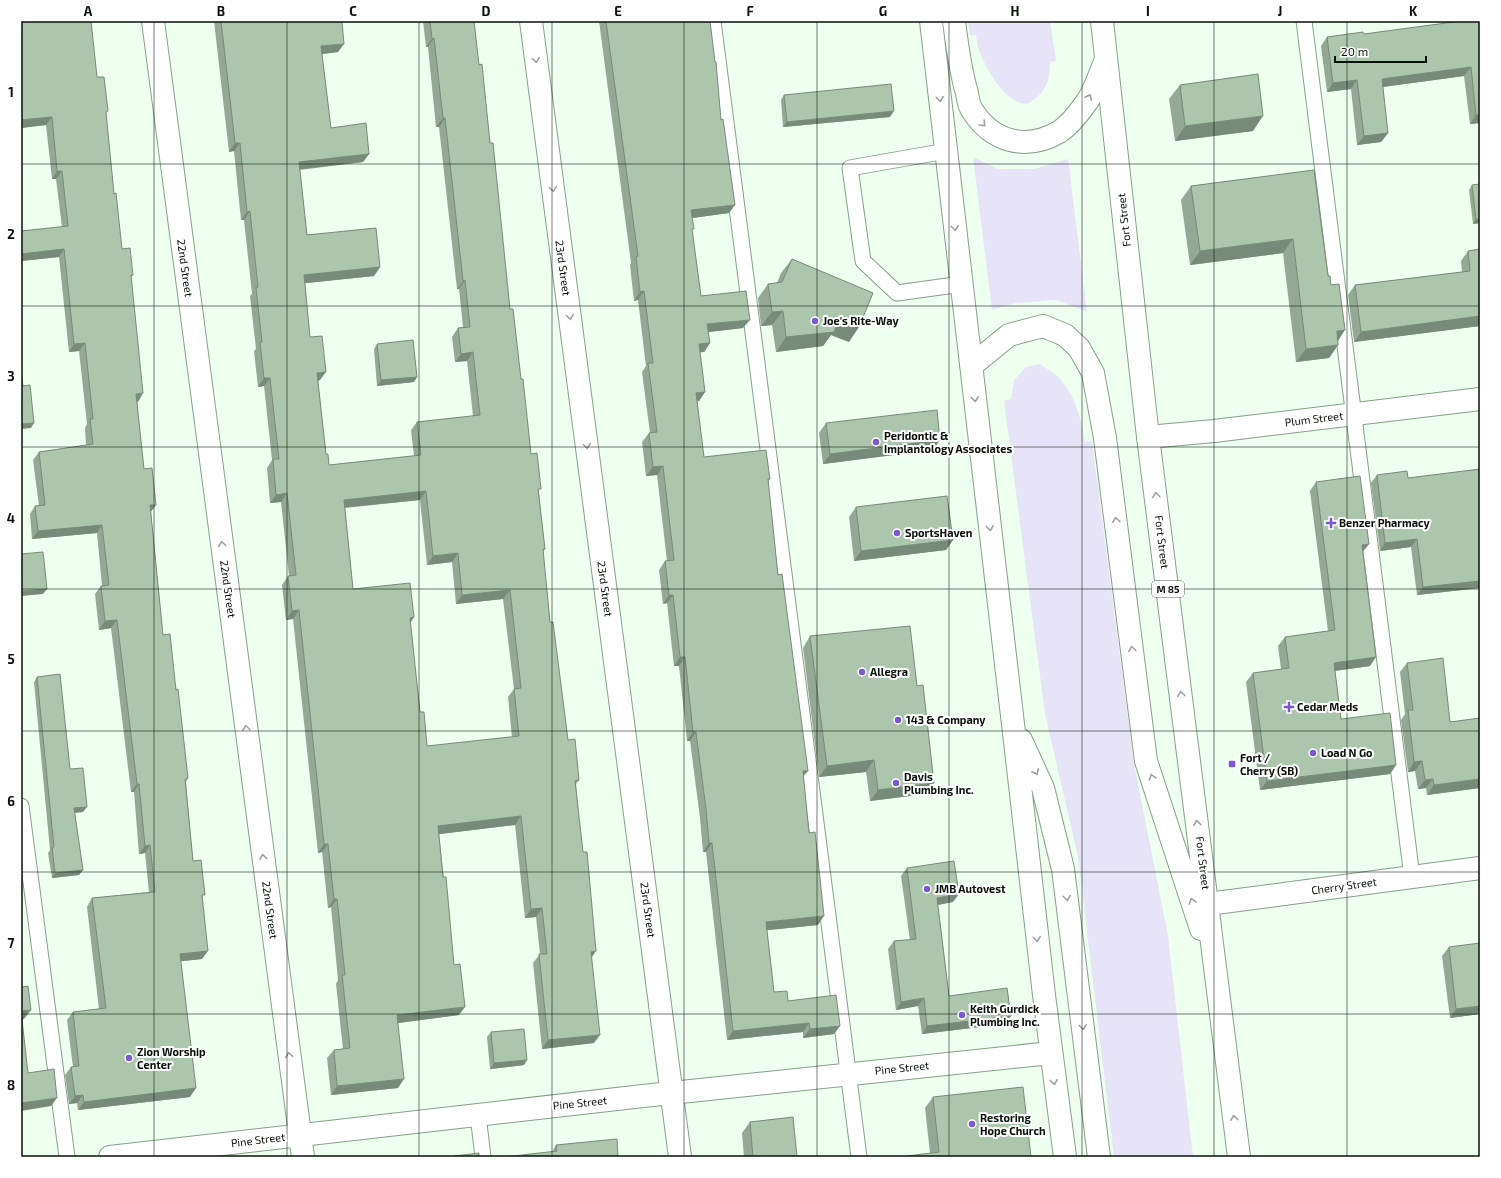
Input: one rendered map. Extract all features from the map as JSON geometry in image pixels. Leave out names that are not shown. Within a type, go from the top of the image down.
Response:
[{"type":"street","name":"22nd Street","points":[[153,21],[302,1157]]},
{"type":"street","name":"23rd Street","points":[[530,21],[680,1157]]},
{"type":"street","points":[[931,21],[972,366],[1050,1053],[1065,1157]]},
{"type":"street","points":[[954,21],[964,84],[971,109],[986,128],[1003,139],[1023,143],[1042,139],[1059,132],[1070,123],[1088,102],[1106,58]]},
{"type":"street","name":"Fort Street","points":[[1102,21],[1148,437],[1239,1157]]},
{"type":"street","points":[[972,366],[1009,335],[1043,326],[1065,335],[1079,348],[1092,373],[1105,438],[1146,761],[1217,978]]},
{"type":"street","name":"Plum Street","points":[[1148,437],[1214,432],[1480,399]]},
{"type":"street","points":[[1013,724],[1043,788],[1063,869],[1099,1157]]},
{"type":"street","name":"Cherry Street","points":[[1208,904],[1480,868]]},
{"type":"street","name":"Pine Street","points":[[110,1157],[672,1093],[1050,1053]]},
{"type":"lane","points":[[713,21],[860,1157]]},
{"type":"lane","points":[[1304,21],[1412,876]]},
{"type":"lane","points":[[946,151],[850,168],[862,261],[897,293],[962,284]]},
{"type":"lane","points":[[21,806],[67,1157]]},
{"type":"lane","points":[[478,1115],[483,1157]]},
{"type":"shaded area","points":[[968,21],[1050,21],[1056,61],[1050,62],[1048,82],[1036,98],[1029,103],[1021,103],[1005,93],[986,66],[978,48],[976,35],[970,35]]},
{"type":"shaded area","points":[[973,157],[998,169],[1034,169],[1068,159],[1087,312],[1057,300],[1015,303],[992,310]]},
{"type":"shaded area","points":[[1040,364],[1056,375],[1068,389],[1079,415],[1085,442],[1092,441],[1134,764],[1168,936],[1193,1157],[1114,1157],[1078,857],[1045,714],[1004,401],[1011,399],[1014,380],[1026,367]]},
{"type":"building","points":[[21,21],[91,21],[97,77],[104,77],[114,194],[116,193],[122,249],[130,248],[133,275],[131,275],[143,393],[136,394],[144,469],[152,468],[156,505],[150,505],[163,635],[170,634],[188,778],[185,779],[193,861],[201,860],[205,895],[202,895],[208,951],[180,954],[196,1088],[84,1102],[83,1095],[75,1096],[71,1067],[79,1066],[73,1012],[106,1008],[92,898],[155,892],[150,845],[145,846],[139,784],[137,784],[117,620],[105,621],[101,586],[109,585],[102,525],[38,531],[35,506],[45,505],[39,452],[93,444],[90,419],[93,419],[85,343],[74,344],[64,249],[21,254],[21,231],[68,226],[62,171],[57,171],[52,117],[21,120]]},
{"type":"building","points":[[221,21],[342,21],[344,44],[321,46],[331,128],[366,123],[369,154],[299,162],[307,235],[376,228],[380,267],[304,275],[310,337],[322,336],[326,372],[317,373],[326,454],[328,454],[329,465],[421,455],[417,422],[480,415],[473,352],[461,354],[458,328],[470,327],[465,280],[463,281],[445,118],[443,118],[434,38],[432,39],[430,21],[474,21],[479,65],[482,64],[490,143],[493,143],[510,309],[513,309],[521,379],[523,379],[531,454],[537,453],[541,489],[538,489],[545,549],[543,549],[550,622],[553,622],[568,740],[575,739],[579,780],[575,781],[583,852],[587,852],[596,951],[591,952],[600,1035],[548,1040],[539,954],[547,954],[542,908],[531,909],[521,816],[438,826],[443,877],[446,877],[454,965],[460,964],[465,1007],[397,1015],[404,1079],[337,1086],[334,1050],[350,1048],[342,975],[345,975],[337,899],[334,899],[328,844],[324,844],[299,610],[292,611],[288,576],[296,575],[287,493],[276,495],[273,459],[279,459],[270,378],[264,378],[256,288],[258,287],[250,211],[247,212],[240,143],[235,143]],"holes":[[[426,491],[433,556],[458,553],[462,595],[510,590],[521,688],[514,689],[519,736],[427,746],[424,712],[420,712],[410,618],[414,617],[410,583],[353,589],[344,500]]]},
{"type":"building","points":[[606,21],[710,21],[716,62],[721,120],[723,119],[735,205],[691,210],[694,229],[692,229],[701,296],[746,291],[750,320],[707,324],[710,343],[699,344],[705,392],[696,393],[704,457],[766,450],[770,479],[768,479],[778,575],[782,574],[808,771],[803,771],[809,833],[815,832],[824,916],[766,922],[774,992],[787,991],[788,1001],[836,995],[840,1026],[810,1029],[809,1023],[733,1031],[712,843],[709,843],[696,732],[693,732],[685,657],[680,657],[673,595],[669,595],[665,561],[674,560],[663,466],[653,467],[649,433],[657,432],[648,363],[653,363],[644,291],[640,292],[636,257],[638,256]]},
{"type":"building","points":[[1461,21],[1480,21],[1480,115],[1476,115],[1471,67],[1382,79],[1388,133],[1364,136],[1357,80],[1333,83],[1327,37],[1363,32],[1364,34]]},
{"type":"building","points":[[1258,74],[1263,116],[1185,126],[1180,85]]},
{"type":"building","points":[[891,84],[894,111],[787,122],[784,95]]},
{"type":"building","points":[[1314,170],[1328,276],[1330,276],[1331,285],[1339,284],[1345,330],[1337,331],[1338,345],[1306,349],[1293,239],[1200,251],[1191,186]]},
{"type":"building","points":[[1480,184],[1480,219],[1476,219],[1472,185]]},
{"type":"building","points":[[1480,249],[1480,316],[1361,332],[1355,285],[1470,271],[1468,251]]},
{"type":"building","name":"Joe's Rite-Way","points":[[792,259],[873,293],[859,327],[839,319],[834,332],[786,337],[783,311],[772,312],[768,284],[782,282]]},
{"type":"building","points":[[413,340],[417,377],[381,380],[377,344]]},
{"type":"building","points":[[21,371],[23,386],[30,385],[34,423],[21,424]]},
{"type":"building","name":"Peridontic & Implantology Associates","points":[[937,410],[940,440],[830,454],[826,423]]},
{"type":"building","points":[[1480,469],[1480,581],[1423,587],[1417,539],[1385,543],[1377,475],[1407,471],[1408,478]]},
{"type":"building","points":[[1360,476],[1369,544],[1362,545],[1376,657],[1334,663],[1341,719],[1390,713],[1396,765],[1267,781],[1253,673],[1289,668],[1285,637],[1335,630],[1316,482]]},
{"type":"building","name":"SportsHaven","points":[[947,496],[953,540],[861,551],[856,507]]},
{"type":"building","points":[[43,552],[47,589],[21,591],[21,554]]},
{"type":"building","points":[[910,626],[917,686],[923,685],[934,783],[878,790],[874,760],[827,766],[810,636]]},
{"type":"building","points":[[1443,658],[1450,722],[1480,718],[1480,779],[1434,785],[1433,779],[1425,780],[1422,761],[1414,762],[1408,710],[1413,710],[1407,663]]},
{"type":"building","points":[[60,674],[70,769],[83,768],[87,807],[74,808],[83,870],[55,873],[52,847],[54,847],[37,677]]},
{"type":"building","points":[[954,861],[959,894],[937,898],[949,996],[1007,988],[1011,1016],[927,1026],[924,998],[901,1002],[894,941],[916,939],[907,868]]},
{"type":"building","points":[[1480,943],[1480,1006],[1456,1009],[1449,947]]},
{"type":"building","points":[[28,986],[31,1010],[21,1011],[21,987]]},
{"type":"building","points":[[21,1011],[28,1073],[54,1069],[57,1098],[21,1103]]},
{"type":"building","points":[[524,1029],[527,1060],[494,1063],[491,1032]]},
{"type":"building","points":[[1023,1087],[1031,1157],[899,1157],[939,1152],[933,1097]]},
{"type":"building","points":[[793,1117],[797,1157],[753,1157],[750,1122]]},
{"type":"building","points":[[617,1139],[618,1157],[504,1157],[557,1151],[556,1145]]},
{"type":"building","points":[[479,1153],[479,1157],[454,1157],[454,1156]]},
{"type":"place","name":"Joe's Rite-Way","points":[[815,321]]},
{"type":"place","name":"Peridontic & Implantology Associates","points":[[876,442]]},
{"type":"place","name":"Benzer Pharmacy","points":[[1331,523]]},
{"type":"place","name":"SportsHaven","points":[[897,533]]},
{"type":"place","name":"Allegra","points":[[862,672]]},
{"type":"place","name":"Cedar Meds","points":[[1289,707]]},
{"type":"place","name":"143 & Company","points":[[898,720]]},
{"type":"place","name":"Load N Go","points":[[1313,753]]},
{"type":"place","name":"Fort / Cherry (SB)","points":[[1232,764]]},
{"type":"place","name":"Davis Plumbing Inc.","points":[[896,783]]},
{"type":"place","name":"JMB Autovest","points":[[927,889]]},
{"type":"place","name":"Keith Gurdick Plumbing Inc.","points":[[962,1015]]},
{"type":"place","name":"Zion Worship Center","points":[[129,1058]]},
{"type":"place","name":"Restoring Hope Church","points":[[972,1124]]}]
